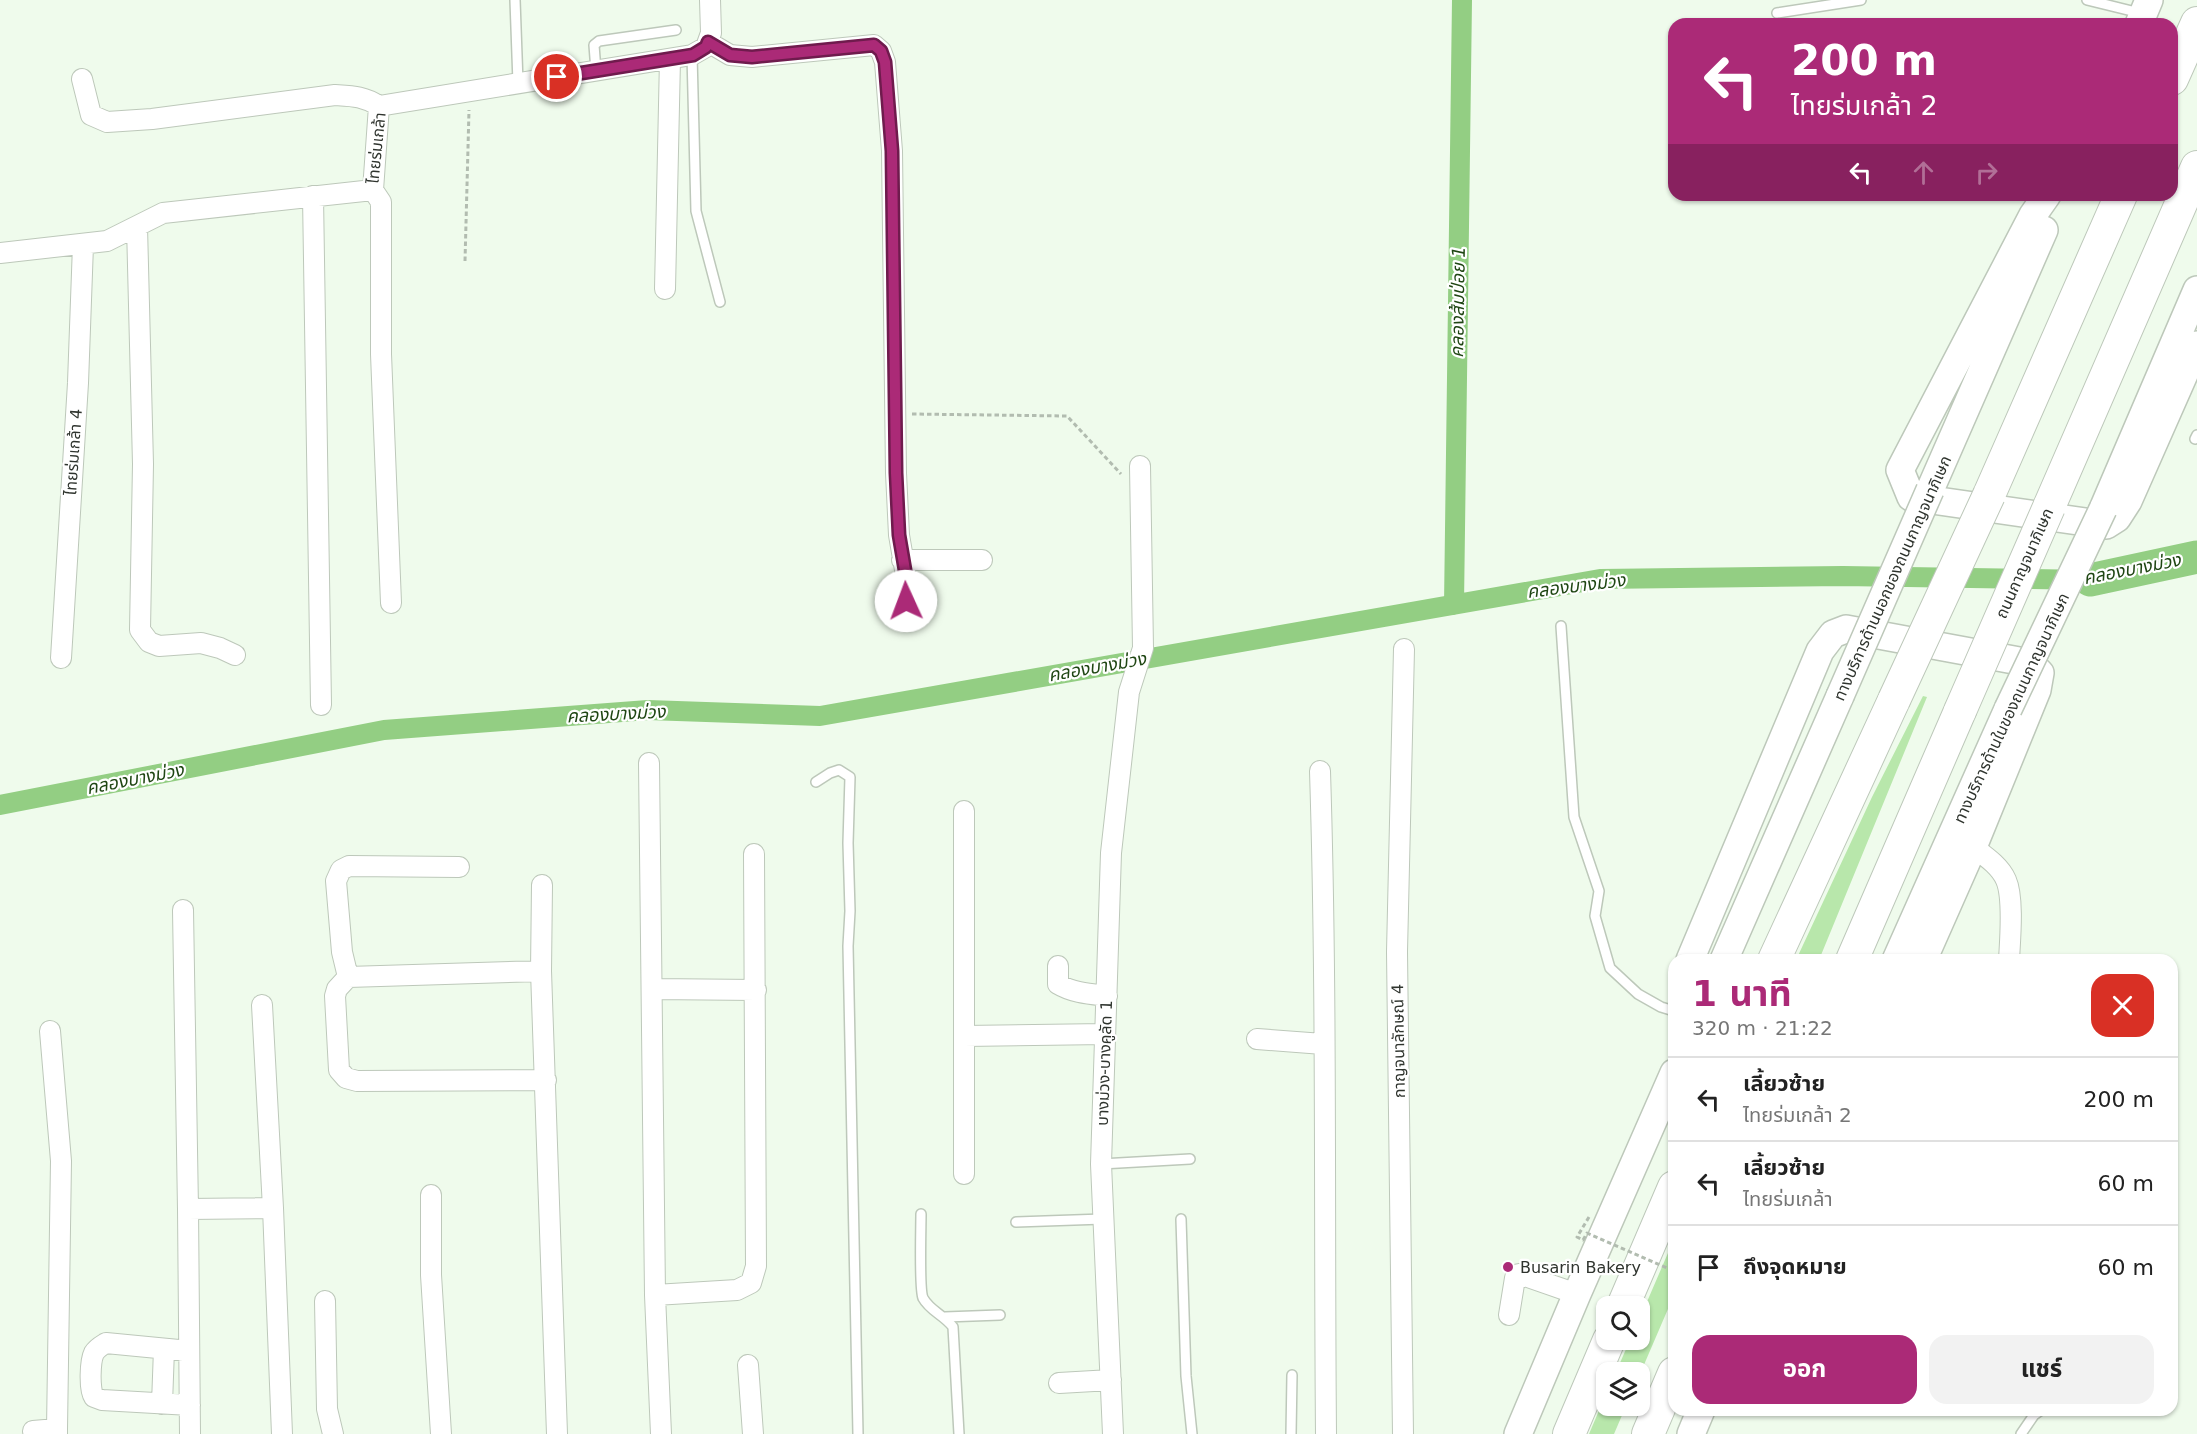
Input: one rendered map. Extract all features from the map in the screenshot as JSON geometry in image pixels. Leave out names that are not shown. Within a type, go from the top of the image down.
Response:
[{"type":"highway","points":[[2178,66],[2197,23]]},
{"type":"highway","name":"ถนนกาญจนาภิเษก","points":[[1855,954],[2197,167]]},
{"type":"highway","points":[[1777,954],[1989,495],[2118,201]]},
{"type":"highway","points":[[1627,1296],[1668,1201]]},
{"type":"highway","points":[[1569,1434],[1605,1350]]},
{"type":"highway","points":[[1648,1434],[1668,1387]]},
{"type":"main road","points":[[2043,201],[2033,215],[1900,470],[1911,497],[2106,525],[2117,518],[2128,501],[2197,345]]},
{"type":"main road","name":"ทางบริการด้านนอกของถนนกาญจนาภิเษก","points":[[1727,954],[2057,201]]},
{"type":"main road","name":"ทางบริการด้านในของถนนกาญจนาภิเษก","points":[[1899,954],[2008,709],[2103,509],[2197,290]]},
{"type":"main road","points":[[1693,954],[1820,651],[1833,634],[1846,628],[2030,663],[2040,673],[2037,690],[1926,954]]},
{"type":"main road","points":[[1518,1434],[1668,1087]]},
{"type":"main road","points":[[1691,1434],[1698,1416]]},
{"type":"street","points":[[693,55],[706,47],[711,33],[710,0]]},
{"type":"street","points":[[708,42],[730,55],[752,57],[874,45],[881,51],[885,62],[892,151],[897,483],[906,601]]},
{"type":"street","name":"ไทยร่มเกล้า","points":[[0,253],[107,241],[162,213],[373,190],[379,106],[693,55]]},
{"type":"street","points":[[665,289],[670,59]]},
{"type":"street","points":[[82,79],[91,115],[107,122],[335,95],[367,98],[379,106]]},
{"type":"street","points":[[373,190],[381,202],[381,354],[391,603]]},
{"type":"street","points":[[313,196],[321,705]]},
{"type":"street","points":[[137,226],[142,464],[140,630],[149,642],[159,646],[201,644],[220,648],[235,655]]},
{"type":"street","name":"ไทยร่มเกล้า 4","points":[[61,658],[78,383],[83,245]]},
{"type":"street","name":"บางม่วง-บางคูลัด 1","points":[[1113,1434],[1101,1164],[1111,853],[1129,692],[1143,648],[1140,466]]},
{"type":"street","points":[[902,560],[982,560]]},
{"type":"street","name":"กาญจนาลักษณ์ 4","points":[[1403,1434],[1396,952],[1404,649]]},
{"type":"street","points":[[650,763],[655,1295],[661,1434]]},
{"type":"street","points":[[1320,771],[1325,921],[1323,1044],[1326,1434]]},
{"type":"street","points":[[964,812],[964,1174]]},
{"type":"street","points":[[1973,846],[1992,862],[2006,880],[2010,906],[2009,954]]},
{"type":"street","points":[[655,1295],[737,1290],[751,1283],[756,1266],[754,854]]},
{"type":"street","points":[[348,977],[342,952],[336,881],[341,870],[349,866],[459,867]]},
{"type":"street","points":[[542,885],[541,971],[557,1434]]},
{"type":"street","points":[[183,909],[190,1434]]},
{"type":"street","points":[[1058,966],[1058,984],[1064,988],[1107,996]]},
{"type":"street","points":[[541,971],[348,977],[337,989],[335,996],[339,1070],[346,1078],[357,1081],[546,1080]]},
{"type":"street","points":[[653,988],[756,990]]},
{"type":"street","points":[[262,1005],[282,1434]]},
{"type":"street","points":[[33,1431],[57,1432],[61,1161],[50,1031]]},
{"type":"street","points":[[964,1036],[1105,1034]]},
{"type":"street","points":[[1257,1039],[1323,1044]]},
{"type":"street","points":[[431,1195],[432,1275],[441,1434]]},
{"type":"street","points":[[188,1209],[273,1208]]},
{"type":"street","points":[[1509,1315],[1515,1278],[1519,1274],[1577,1294]]},
{"type":"street","points":[[325,1301],[327,1409],[333,1434]]},
{"type":"street","points":[[189,1351],[106,1343],[96,1349],[92,1357],[91,1392],[94,1397],[102,1400],[190,1406]]},
{"type":"street","points":[[162,1404],[164,1349]]},
{"type":"street","points":[[748,1365],[753,1434]]},
{"type":"street","points":[[1059,1383],[1110,1380]]},
{"type":"lane","points":[[515,0],[518,84]]},
{"type":"lane","points":[[1777,13],[1861,0]]},
{"type":"lane","points":[[2087,0],[2144,12]]},
{"type":"lane","points":[[596,71],[594,45],[599,41],[676,30]]},
{"type":"lane","points":[[693,55],[696,211],[720,302]]},
{"type":"lane","points":[[1561,626],[1574,817],[1599,891],[1595,916],[1610,968],[1638,994],[1668,1009]]},
{"type":"lane","points":[[816,782],[830,772],[840,770],[850,777],[848,946],[858,1434]]},
{"type":"lane","points":[[1101,1164],[1190,1159]]},
{"type":"lane","points":[[921,1214],[922,1296],[931,1309],[945,1317],[953,1327],[959,1434]]},
{"type":"lane","points":[[1016,1222],[1104,1219]]},
{"type":"lane","points":[[1181,1219],[1186,1376],[1192,1434]]},
{"type":"lane","points":[[945,1317],[999,1315]]},
{"type":"lane","points":[[1291,1434],[1292,1375]]},
{"type":"lane","points":[[2021,1434],[2033,1416]]},
{"type":"path","points":[[465,261],[470,91]]},
{"type":"path","points":[[895,414],[1067,416],[1140,495]]},
{"type":"path","points":[[1589,1217],[1577,1237],[1583,1240],[1587,1233],[1668,1268]]},
{"type":"green space","points":[[1923,696],[1927,697],[1821,954],[1799,954],[1872,797]]},
{"type":"green space","points":[[1668,1253],[1668,1309],[1645,1362],[1620,1362],[1626,1350],[1650,1350],[1649,1296]]},
{"type":"green space","points":[[1597,1416],[1622,1416],[1614,1434],[1589,1434]]},
{"type":"waterway","name":"คลองส้มป่อย 1","points":[[1454,605],[1462,0]]},
{"type":"waterway","name":"คลองบางม่วง","points":[[2090,580],[2197,557]]},
{"type":"waterway","name":"คลองบางม่วง","points":[[0,805],[384,730],[648,710],[820,716],[1600,579],[1843,576],[2090,580]]},
{"type":"place","name":"Busarin Bakery","points":[[1508,1267]]},
{"type":"route","points":[[557,77],[693,55],[706,47],[708,42],[730,55],[752,57],[874,45],[881,51],[885,62],[892,151],[896,473],[899,535],[905,570],[906,601]]}]
